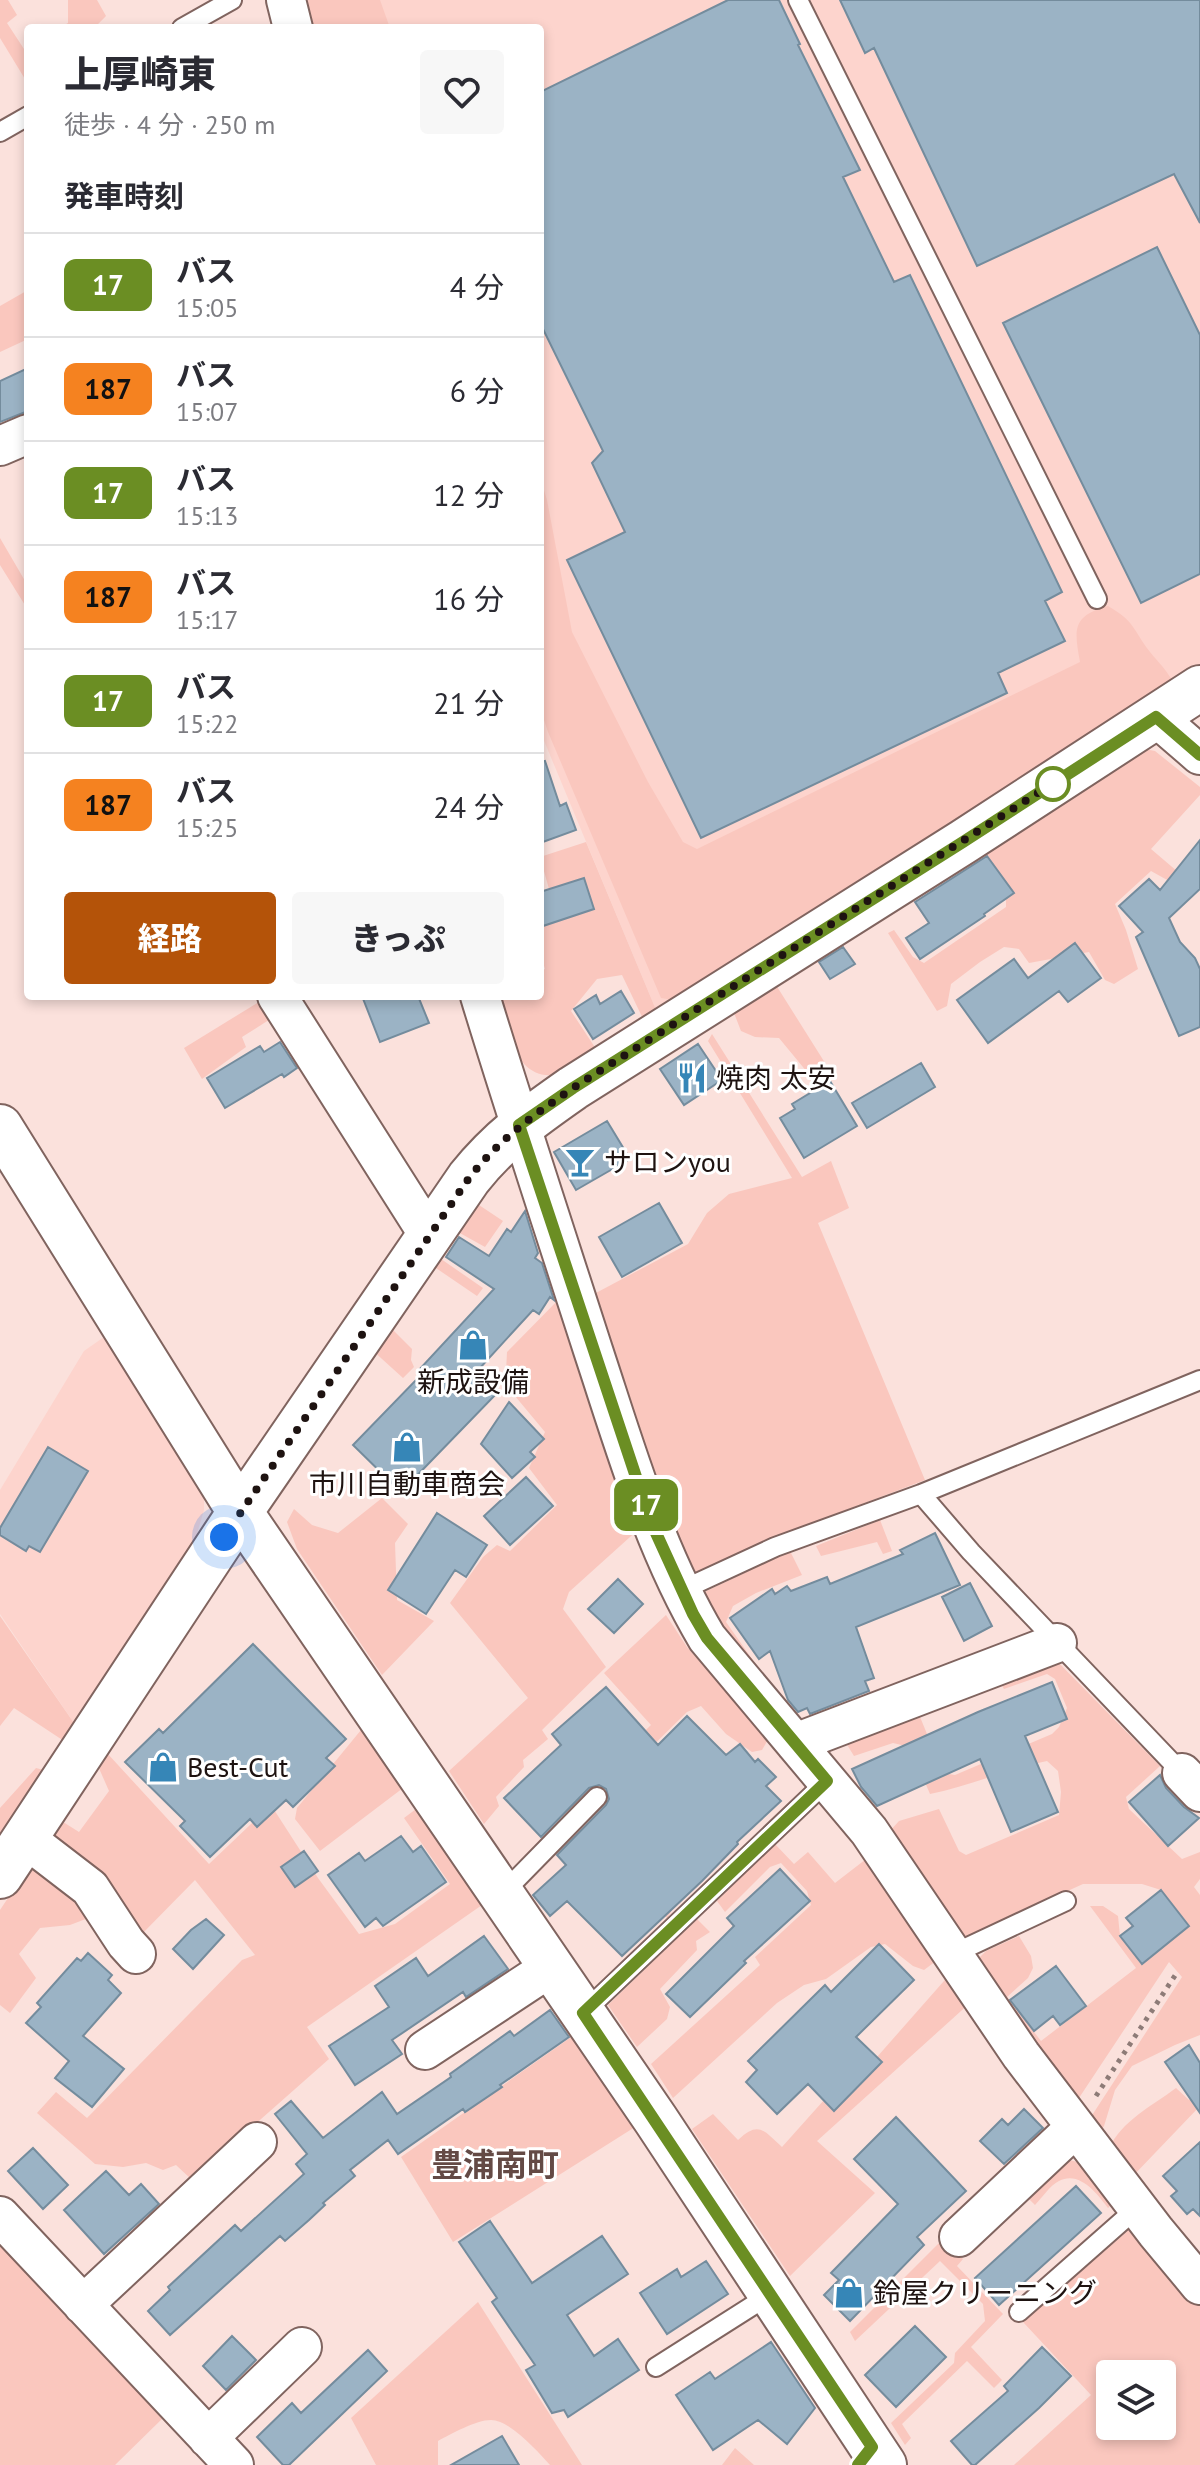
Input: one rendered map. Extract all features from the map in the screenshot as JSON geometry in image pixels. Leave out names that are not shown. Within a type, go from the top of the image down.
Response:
[{"type":"street","points":[[286,0],[292,24]]},
{"type":"street","points":[[0,446],[24,436]]},
{"type":"street","points":[[0,1876],[240,1512],[490,1151],[519,1125],[573,1088],[1200,688]]},
{"type":"street","points":[[1156,717],[1200,755]]},
{"type":"street","points":[[280,1000],[430,1237]]},
{"type":"street","points":[[481,1000],[519,1125],[651,1522],[707,1638],[869,1831],[1021,2055],[1137,2208],[1200,2285]]},
{"type":"street","points":[[0,1127],[240,1512],[771,2294],[871,2459]]},
{"type":"street","points":[[795,1743],[1057,1643]]},
{"type":"street","points":[[25,1838],[90,1888],[136,1954]]},
{"type":"street","points":[[425,2050],[551,1967]]},
{"type":"street","points":[[959,2237],[1076,2127]]},
{"type":"street","points":[[83,2305],[257,2142]]},
{"type":"street","points":[[0,2216],[221,2452],[302,2347]]},
{"type":"lane","points":[[189,24],[232,0]]},
{"type":"lane","points":[[798,0],[1097,599]]},
{"type":"lane","points":[[0,132],[24,118]]},
{"type":"lane","points":[[682,1590],[775,1547],[921,1494],[1200,1380]]},
{"type":"lane","points":[[921,1494],[971,1552],[1191,1783]]},
{"type":"lane","points":[[583,2013],[827,1781]]},
{"type":"lane","points":[[501,1895],[597,1797]]},
{"type":"lane","points":[[953,1954],[1066,1901]]},
{"type":"lane","points":[[1019,2312],[1137,2208]]},
{"type":"lane","points":[[656,2367],[771,2294]]},
{"type":"path","points":[[1076,2127],[1178,1971]]},
{"type":"shaded area","points":[[0,0],[8,0],[17,15],[7,23],[24,49],[24,77],[0,38]]},
{"type":"shaded area","points":[[68,0],[97,0],[106,16],[98,24],[68,23]]},
{"type":"shaded area","points":[[294,0],[1200,0],[1200,673],[659,1017],[544,741],[544,24],[299,24]]},
{"type":"shaded area","points":[[301,0],[380,0],[389,24],[307,24]]},
{"type":"shaded area","points":[[24,292],[24,341],[0,352],[0,306]]},
{"type":"shaded area","points":[[544,490],[572,632],[648,782],[683,842],[697,849],[1080,662],[1078,625],[1096,610],[1108,606],[1124,617],[1173,682],[673,1000],[661,998],[544,720]]},
{"type":"shaded area","points":[[0,538],[24,579],[24,604],[0,565]]},
{"type":"shaded area","points":[[1134,747],[1155,751],[1200,787],[1200,795],[1151,849],[1198,889],[1187,891],[1151,871],[1115,904],[1138,969],[1114,984],[1105,980],[1089,952],[1029,963],[1019,949],[1004,947],[951,984],[947,1006],[937,1011],[888,933],[894,930],[913,957],[924,963],[1006,907],[1006,892],[978,847]]},
{"type":"shaded area","points":[[586,842],[659,1017],[645,1023],[622,975],[597,979],[571,1011],[598,1052],[564,1072],[544,1075],[532,1071],[514,1050],[494,1000],[544,1000],[544,926],[594,909],[584,878],[549,889],[544,856]]},
{"type":"shaded area","points":[[776,985],[832,1074],[812,1078],[779,1038],[755,1037],[741,1031],[734,1013]]},
{"type":"shaded area","points":[[262,1000],[272,1018],[242,1037],[246,1047],[202,1079],[184,1048]]},
{"type":"shaded area","points":[[712,1034],[802,1177],[831,1161],[849,1208],[818,1223],[925,1480],[768,1540],[696,1576],[683,1574],[594,1294],[688,1244],[707,1213],[729,1194],[792,1178],[708,1041]]},
{"type":"shaded area","points":[[473,1201],[503,1221],[485,1247],[458,1232],[441,1259],[483,1288],[477,1296],[430,1264]]},
{"type":"shaded area","points":[[564,1294],[640,1528],[569,1592],[563,1609],[606,1667],[542,1730],[548,1739],[523,1760],[524,1767],[496,1797],[499,1806],[484,1824],[449,1771],[528,1698],[450,1603],[483,1557],[497,1545],[510,1551],[557,1505],[529,1468],[545,1432],[515,1396],[506,1372],[507,1352]]},
{"type":"shaded area","points":[[389,1326],[412,1349],[414,1367],[403,1378],[371,1349]]},
{"type":"shaded area","points":[[104,1337],[198,1479],[204,1495],[204,1510],[196,1537],[76,1726],[0,1614],[0,1490],[84,1351]]},
{"type":"shaded area","points":[[382,1498],[408,1524],[395,1543],[397,1600],[434,1621],[382,1675],[297,1549],[287,1522],[294,1509],[312,1525],[338,1533]]},
{"type":"shaded area","points":[[880,1520],[892,1551],[883,1554],[877,1542],[821,1556],[816,1546]]},
{"type":"shaded area","points":[[790,1551],[802,1575],[756,1593],[733,1606],[726,1622],[757,1666],[750,1671],[696,1596]]},
{"type":"shaded area","points":[[666,1615],[687,1647],[769,1738],[762,1750],[752,1752],[726,1734],[701,1706],[687,1712],[620,1778],[659,1818],[720,1763],[731,1776],[710,1798],[710,1811],[694,1829],[681,1833],[643,1872],[645,1883],[671,1912],[667,1918],[616,1862],[649,1831],[607,1780],[597,1783],[570,1753],[589,1735],[614,1761],[651,1725],[604,1673]]},
{"type":"shaded area","points":[[0,1616],[76,1726],[67,1743],[14,1708],[0,1726]]},
{"type":"shaded area","points":[[1052,1656],[1160,1766],[1126,1797],[1129,1809],[1182,1859],[1200,1852],[1200,1879],[1194,1887],[1200,1895],[1200,2035],[1132,2066],[1115,2090],[1104,2126],[1098,2135],[1087,2123],[1182,1977],[1169,1962],[1073,2107],[978,1959],[986,1951],[1019,1936],[1031,1956],[1033,1968],[1028,1978],[1007,1997],[1041,2041],[1136,1968],[1090,1906],[1103,1906],[1118,1916],[1120,1936],[1142,1963],[1189,1926],[1161,1890],[1142,1884],[1083,1884],[962,1939],[889,1832],[899,1821],[939,1809],[959,1851],[966,1855],[1059,1815],[1061,1792],[1058,1771],[1047,1761],[930,1794],[910,1747],[893,1743],[854,1756],[846,1743],[918,1712],[943,1773],[955,1775],[1052,1734],[1059,1727],[1067,1708],[1055,1679],[1047,1674],[1004,1689],[997,1677]]},
{"type":"shaded area","points":[[361,1730],[403,1788],[320,1851],[295,1819],[297,1808]]},
{"type":"shaded area","points":[[107,1753],[209,1864],[271,1805],[359,1934],[395,1924],[450,1884],[404,1818],[416,1809],[482,1905],[307,2027],[329,2059],[192,2180],[176,2165],[163,2170],[146,2163],[123,2167],[95,2164],[37,2113],[56,2092],[87,2118],[242,1960],[255,1955],[195,1880],[139,1937],[49,1836],[60,1820],[79,1832],[109,1791],[98,1766]]},
{"type":"shaded area","points":[[36,1768],[51,1772],[0,1850],[0,1808]]},
{"type":"shaded area","points":[[774,1843],[794,1864],[808,1852],[835,1883],[870,1856],[936,1961],[924,1970],[913,1966],[885,1944],[871,1947],[826,1979],[804,1985],[777,2003],[673,2098],[651,2064],[760,1965],[755,1957],[811,1905],[807,1891],[781,1863],[770,1867],[725,1912],[717,1901]]},
{"type":"shaded area","points":[[34,1859],[79,1896],[91,1917],[70,1925],[40,1928],[19,1954],[36,1978],[10,2013],[0,2005],[0,1910]]},
{"type":"shaded area","points":[[697,1919],[710,1932],[696,1941],[697,1950],[660,1989],[670,2007],[667,2019],[637,2047],[608,2005]]},
{"type":"shaded area","points":[[951,1973],[971,2002],[817,2141],[875,2193],[790,2276],[692,2129],[713,2114],[738,2140],[756,2129],[766,2132],[782,2147],[824,2100],[834,2110],[882,2063],[877,2057]]},
{"type":"shaded area","points":[[574,2035],[635,2127],[453,2242],[401,2157]]},
{"type":"shaded area","points":[[1176,2088],[1189,2100],[1200,2091],[1200,2106],[1132,2177],[1109,2149],[1129,2122]]},
{"type":"shaded area","points":[[1064,2159],[1087,2164],[1115,2201],[1108,2208],[1088,2186],[1067,2178],[1052,2185],[1035,2205],[1026,2196]]},
{"type":"shaded area","points":[[1132,2227],[1200,2306],[1200,2465],[1014,2465],[1091,2395],[1023,2322]]},
{"type":"shaded area","points":[[942,2240],[963,2259],[957,2266],[1003,2314],[971,2347],[1002,2380],[994,2388],[967,2361],[902,2424],[911,2438],[905,2445],[891,2423],[954,2363],[955,2353],[985,2321],[983,2304],[940,2261],[855,2341],[850,2332]]},
{"type":"shaded area","points":[[0,2245],[164,2417],[115,2465],[0,2465]]},
{"type":"shaded area","points":[[478,2302],[582,2465],[550,2465],[515,2431],[491,2420],[471,2425],[438,2441],[438,2465],[376,2465],[351,2418]]},
{"type":"shaded area","points":[[735,2448],[754,2465],[722,2465]]},
{"type":"building","points":[[728,0],[779,0],[860,170],[843,177],[894,282],[910,275],[1062,592],[1045,601],[1065,641],[998,673],[1007,693],[701,838],[567,560],[625,532],[592,463],[603,451],[544,331],[544,90]]},
{"type":"building","points":[[840,0],[1200,0],[1200,223],[1174,174],[977,266],[874,48],[865,53]]},
{"type":"building","points":[[1157,247],[1200,335],[1200,574],[1141,603],[1003,323]]},
{"type":"building","points":[[24,370],[24,413],[0,422],[0,381]]},
{"type":"building","points":[[544,761],[560,806],[566,803],[576,830],[544,842]]},
{"type":"building","points":[[1200,840],[1200,889],[1169,918],[1180,942],[1195,958],[1200,969],[1200,1027],[1179,1036],[1136,937],[1143,932],[1119,906],[1149,879],[1160,890]]},
{"type":"building","points":[[987,856],[1014,893],[920,959],[906,938],[929,923],[915,902]]},
{"type":"building","points":[[584,878],[594,909],[544,926],[544,891]]},
{"type":"building","points":[[1075,943],[1101,978],[1068,1002],[1059,991],[988,1043],[957,1000],[1014,959],[1028,978]]},
{"type":"building","points":[[843,947],[855,964],[830,979],[819,962]]},
{"type":"building","points":[[621,991],[634,1013],[593,1039],[574,1009],[596,995],[600,1004]]},
{"type":"building","points":[[364,1000],[420,1000],[429,1023],[380,1042]]},
{"type":"building","points":[[280,1042],[297,1068],[225,1108],[207,1078],[260,1046],[264,1052]]},
{"type":"building","points":[[698,1044],[722,1080],[684,1105],[660,1069]]},
{"type":"building","points":[[921,1063],[935,1087],[867,1128],[852,1103]]},
{"type":"building","points":[[830,1081],[857,1126],[804,1158],[780,1118],[795,1109],[792,1104]]},
{"type":"building","points":[[607,1121],[630,1159],[576,1190],[554,1152]]},
{"type":"building","points":[[659,1203],[682,1243],[622,1277],[599,1237]]},
{"type":"building","points":[[525,1211],[538,1253],[535,1258],[542,1263],[554,1300],[550,1297],[539,1314],[533,1310],[479,1369],[499,1391],[401,1492],[353,1445],[420,1376],[417,1372],[494,1289],[446,1257],[459,1237],[489,1256],[507,1229],[511,1232]]},
{"type":"building","points":[[509,1402],[544,1439],[530,1452],[535,1457],[512,1478],[481,1444]]},
{"type":"building","points":[[48,1447],[88,1471],[40,1552],[29,1546],[26,1551],[0,1535],[0,1528]]},
{"type":"building","points":[[526,1477],[553,1506],[510,1545],[484,1516]]},
{"type":"building","points":[[437,1513],[487,1545],[466,1577],[455,1570],[426,1614],[388,1590]]},
{"type":"building","points":[[935,1533],[960,1585],[856,1627],[874,1678],[865,1681],[869,1691],[810,1714],[807,1708],[798,1712],[788,1700],[770,1651],[759,1659],[730,1618],[772,1589],[775,1594],[787,1586],[791,1591],[827,1577],[830,1584],[903,1554],[900,1550]]},
{"type":"building","points":[[618,1579],[643,1604],[614,1633],[588,1609]]},
{"type":"building","points":[[970,1583],[992,1626],[964,1641],[942,1597]]},
{"type":"building","points":[[253,1644],[346,1739],[326,1758],[335,1766],[293,1807],[286,1800],[257,1827],[250,1819],[210,1857],[180,1826],[185,1821],[125,1762],[159,1729],[163,1733]]},
{"type":"building","points":[[1052,1682],[1067,1719],[1025,1736],[1058,1812],[1011,1832],[980,1759],[877,1806],[861,1787],[852,1769],[978,1712]]},
{"type":"building","points":[[606,1687],[658,1745],[687,1716],[726,1755],[740,1744],[755,1762],[758,1759],[776,1777],[766,1786],[781,1801],[622,1956],[567,1901],[550,1916],[533,1895],[566,1865],[557,1855],[606,1805],[609,1799],[606,1789],[599,1785],[589,1788],[541,1837],[504,1798],[561,1745],[552,1734]]},
{"type":"building","points":[[1160,1775],[1166,1788],[1199,1818],[1168,1846],[1129,1802]]},
{"type":"building","points":[[401,1836],[413,1852],[421,1846],[446,1882],[383,1926],[376,1918],[365,1927],[328,1875],[359,1853],[365,1861]]},
{"type":"building","points":[[304,1851],[318,1871],[295,1887],[281,1867]]},
{"type":"building","points":[[780,1869],[810,1901],[744,1961],[746,1963],[690,2017],[666,1994],[734,1926],[727,1918]]},
{"type":"building","points":[[1161,1890],[1189,1926],[1142,1964],[1120,1936],[1133,1926],[1126,1918]]},
{"type":"building","points":[[206,1919],[224,1935],[193,1969],[173,1949]]},
{"type":"building","points":[[484,1936],[508,1969],[466,1997],[463,1992],[392,2040],[402,2054],[355,2085],[329,2046],[389,2007],[375,1986],[416,1958],[428,1976]]},
{"type":"building","points":[[879,1944],[914,1980],[856,2037],[882,2062],[834,2111],[808,2084],[777,2114],[746,2082],[757,2070],[748,2061],[825,1985],[831,1992]]},
{"type":"building","points":[[88,1953],[112,1975],[108,1980],[121,1993],[83,2036],[124,2069],[92,2107],[55,2078],[69,2061],[26,2023],[41,2007],[37,2003],[77,1958],[81,1961]]},
{"type":"building","points":[[1056,1966],[1086,2006],[1060,2025],[1053,2016],[1034,2031],[1010,2000]]},
{"type":"building","points":[[550,2010],[569,2037],[500,2085],[502,2087],[465,2112],[463,2109],[398,2154],[388,2140],[350,2170],[355,2176],[323,2203],[325,2205],[309,2220],[285,2241],[280,2236],[170,2335],[148,2311],[170,2290],[168,2287],[235,2225],[241,2231],[304,2174],[296,2164],[307,2154],[275,2114],[291,2101],[323,2138],[382,2092],[397,2114],[510,2031],[514,2036]]},
{"type":"building","points":[[1189,2045],[1200,2063],[1200,2113],[1165,2062]]},
{"type":"building","points":[[1024,2109],[1043,2128],[1004,2164],[980,2141],[1002,2119],[1008,2125]]},
{"type":"building","points":[[896,2117],[966,2191],[917,2237],[924,2245],[850,2321],[824,2295],[839,2280],[831,2273],[898,2204],[854,2159]]},
{"type":"building","points":[[1200,2142],[1200,2216],[1193,2209],[1187,2214],[1171,2196],[1177,2191],[1163,2176]]},
{"type":"building","points":[[33,2148],[68,2185],[43,2209],[8,2171]]},
{"type":"building","points":[[106,2171],[129,2195],[141,2184],[159,2204],[104,2254],[64,2210]]},
{"type":"building","points":[[1076,2186],[1101,2213],[999,2305],[975,2278]]},
{"type":"building","points":[[490,2221],[532,2283],[602,2236],[628,2274],[567,2315],[594,2356],[618,2339],[639,2370],[568,2417],[564,2410],[552,2413],[526,2370],[535,2365],[492,2302],[497,2298],[459,2242]]},
{"type":"building","points":[[706,2261],[728,2294],[667,2334],[640,2293],[677,2269],[681,2277]]},
{"type":"building","points":[[915,2326],[946,2357],[896,2407],[865,2375]]},
{"type":"building","points":[[232,2336],[256,2360],[226,2390],[203,2366]]},
{"type":"building","points":[[771,2342],[815,2408],[787,2444],[758,2420],[713,2450],[676,2395],[710,2372],[715,2379]]},
{"type":"building","points":[[1042,2347],[1071,2376],[1039,2408],[972,2465],[951,2441],[1008,2391],[1004,2386]]},
{"type":"building","points":[[368,2350],[387,2371],[289,2465],[283,2465],[257,2437],[292,2403],[301,2413]]},
{"type":"building","points":[[502,2436],[519,2465],[451,2465]]},
{"type":"bus line","name":"17","points":[[858,2465],[872,2447],[583,2013],[827,1781],[707,1638],[693,1614],[651,1522],[519,1125],[1156,717],[1200,755]]},
{"type":"place","name":"焼肉 太安","points":[[692,1078]]},
{"type":"place","name":"サロンyou","points":[[580,1162]]},
{"type":"place","name":"新成設備","points":[[473,1345]]},
{"type":"place","name":"市川自動車商会","points":[[407,1447]]},
{"type":"place","name":"Best-Cut","points":[[163,1767]]},
{"type":"place","name":"鈴屋クリーニング","points":[[849,2293]]},
{"type":"district","name":"豊浦南町","points":[[495,2165]]},
{"type":"route","points":[[224,1537],[490,1151],[519,1125],[573,1088],[1060,779],[1053,784]]}]
